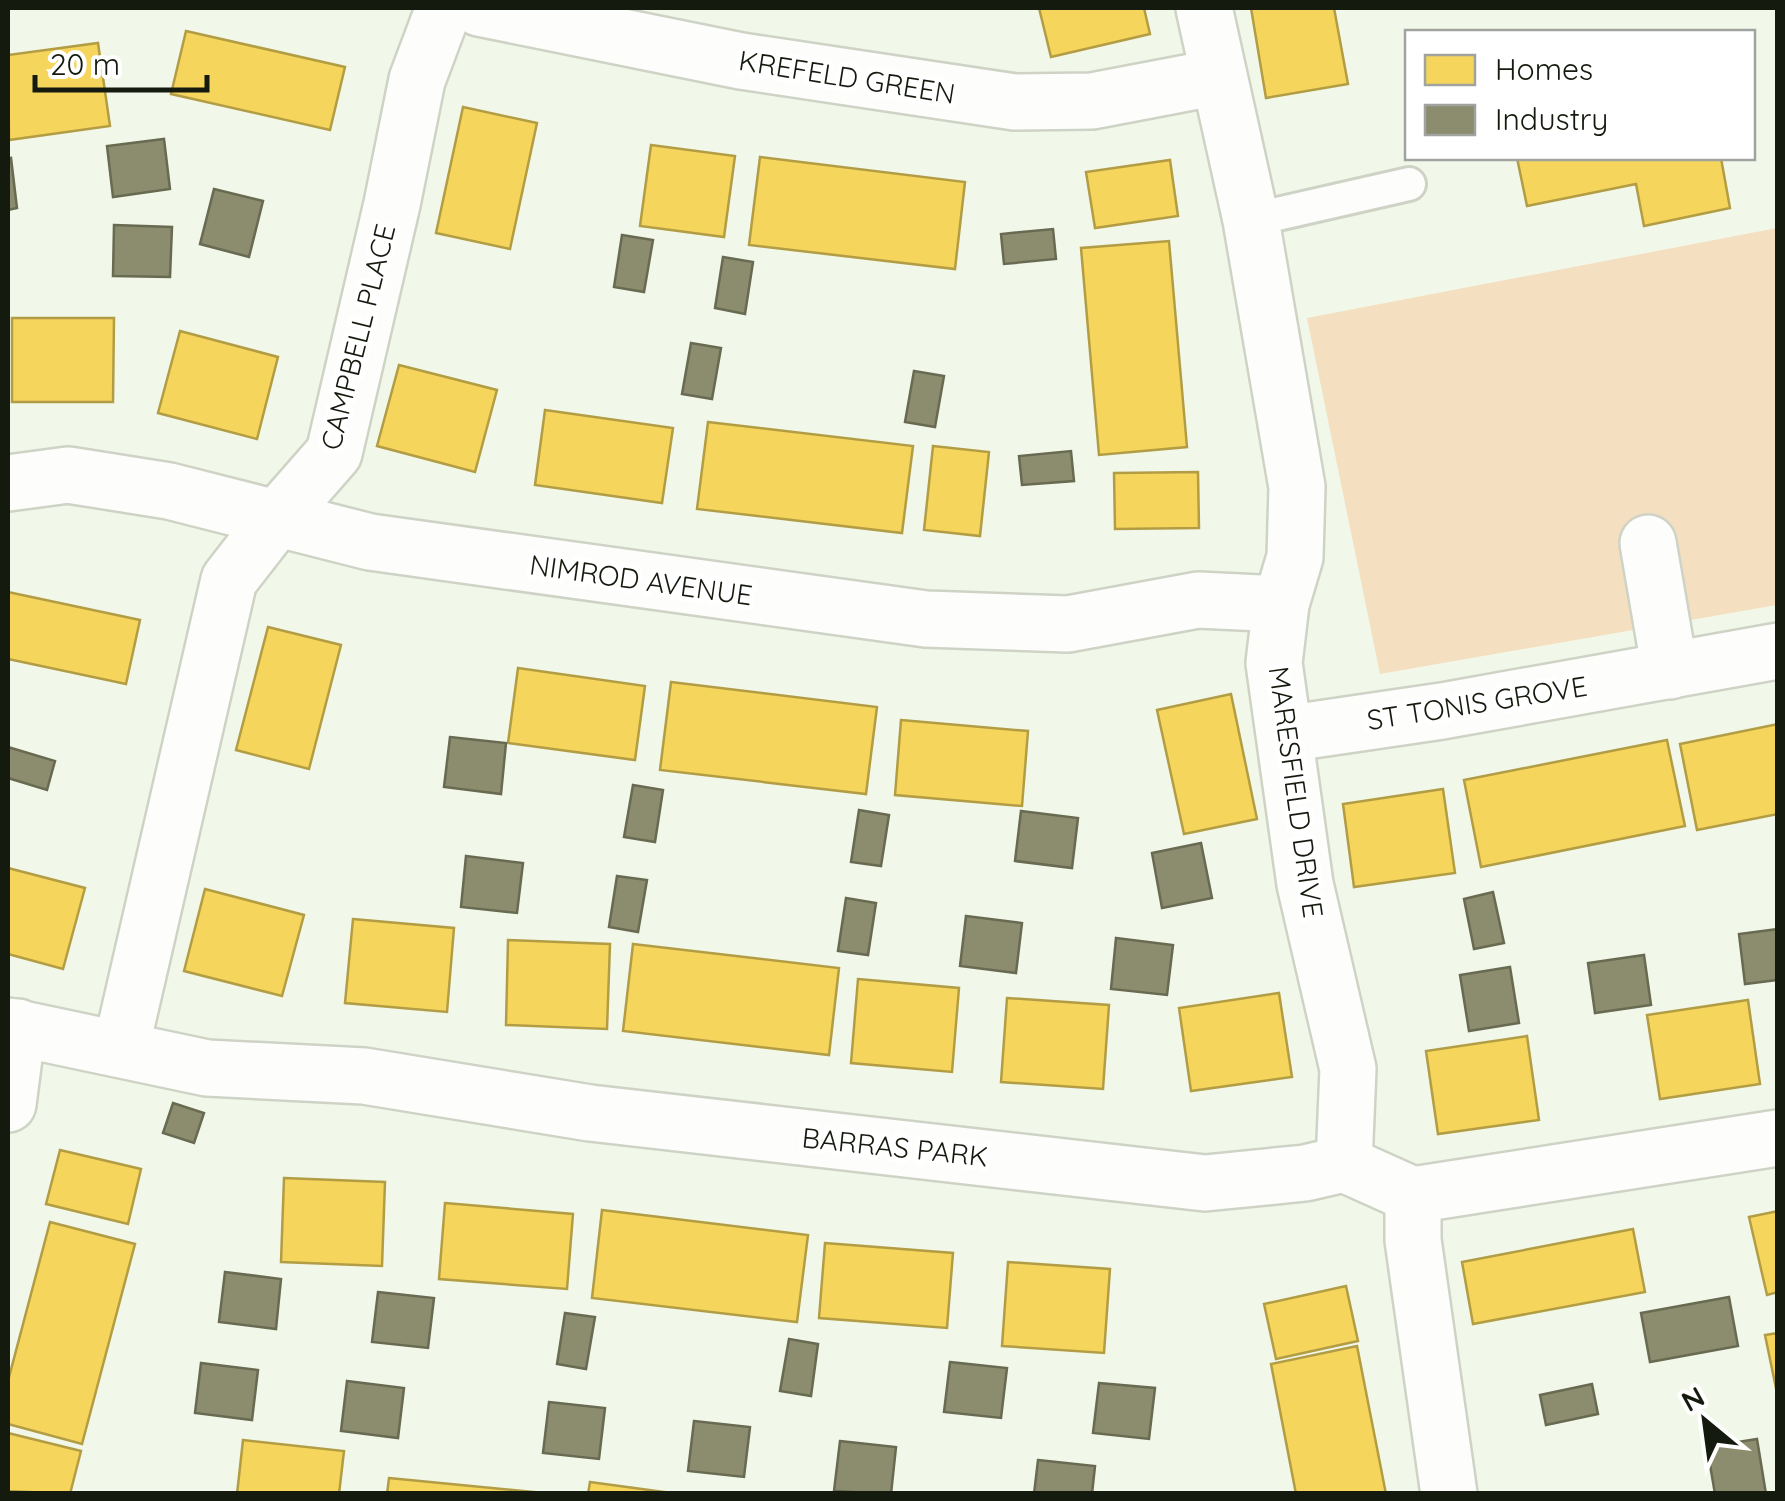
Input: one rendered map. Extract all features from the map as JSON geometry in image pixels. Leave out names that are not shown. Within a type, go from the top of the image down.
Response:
[{"type":"street","name":"CAMPBELL PLACE","points":[[121,1048],[229,580],[334,453],[417,80],[444,8]]},
{"type":"street","name":"KREFELD GREEN","points":[[479,8],[741,62],[1015,102],[1092,101],[1218,78]]},
{"type":"street","name":"MARESFIELD DRIVE","points":[[1204,8],[1252,220],[1296,487],[1295,557],[1281,604],[1274,663],[1306,884],[1348,1069],[1344,1164]]},
{"type":"street","name":"NIMROD AVENUE","points":[[8,483],[68,475],[169,491],[370,542],[926,620],[1068,624],[1198,600],[1281,604]]},
{"type":"street","points":[[1648,543],[1670,671]]},
{"type":"street","name":"ST TONIS GROVE","points":[[1284,734],[1442,711],[1778,651]]},
{"type":"street","name":"BARRAS PARK","points":[[13,1027],[207,1068],[364,1076],[590,1114],[1205,1183],[1305,1173],[1344,1164]]},
{"type":"street","points":[[8,1104],[13,1027]]},
{"type":"street","points":[[1344,1164],[1413,1195],[1778,1138]]},
{"type":"street","points":[[1413,1195],[1414,1240],[1449,1494]]},
{"type":"lane","points":[[1252,220],[1409,184]]},
{"type":"shaded area","points":[[1777,228],[1777,605],[1380,674],[1307,318]]},
{"type":"building: Homes","points":[[1039,8],[1144,8],[1150,34],[1051,57]]},
{"type":"building: Homes","points":[[1251,8],[1334,8],[1348,84],[1266,98]]},
{"type":"building: Homes","points":[[186,31],[345,67],[330,130],[171,94]]},
{"type":"building: Homes","points":[[98,43],[110,126],[9,140],[8,55]]},
{"type":"building: Homes","points":[[463,107],[537,123],[510,249],[436,233]]},
{"type":"building: Homes","points":[[651,145],[735,156],[724,237],[640,226]]},
{"type":"building: Homes","points":[[760,157],[965,182],[955,269],[749,245]]},
{"type":"building: Homes","points":[[1170,160],[1178,216],[1095,228],[1086,172]]},
{"type":"building: Homes","points":[[1517,160],[1721,160],[1730,208],[1644,226],[1636,184],[1527,206]]},
{"type":"building: Homes","points":[[1169,241],[1187,447],[1099,455],[1081,248]]},
{"type":"building: Homes","points":[[12,318],[114,318],[113,402],[12,402]]},
{"type":"building: Homes","points":[[180,331],[278,357],[257,439],[158,413]]},
{"type":"building: Homes","points":[[399,365],[497,390],[475,472],[377,446]]},
{"type":"building: Homes","points":[[545,410],[673,428],[662,503],[535,485]]},
{"type":"building: Homes","points":[[708,422],[913,446],[902,533],[697,509]]},
{"type":"building: Homes","points":[[933,446],[989,452],[980,536],[924,530]]},
{"type":"building: Homes","points":[[1198,472],[1199,528],[1115,529],[1114,473]]},
{"type":"building: Homes","points":[[8,592],[140,620],[126,684],[8,659]]},
{"type":"building: Homes","points":[[268,627],[341,645],[309,769],[236,750]]},
{"type":"building: Homes","points":[[518,668],[645,686],[635,760],[508,743]]},
{"type":"building: Homes","points":[[671,682],[877,707],[866,794],[660,770]]},
{"type":"building: Homes","points":[[1231,694],[1257,819],[1184,834],[1157,710]]},
{"type":"building: Homes","points":[[901,720],[1028,731],[1022,806],[895,795]]},
{"type":"building: Homes","points":[[1778,724],[1778,814],[1697,830],[1680,744]]},
{"type":"building: Homes","points":[[1667,740],[1685,826],[1481,867],[1464,780]]},
{"type":"building: Homes","points":[[1443,789],[1455,873],[1354,887],[1343,804]]},
{"type":"building: Homes","points":[[8,868],[85,888],[63,969],[8,954]]},
{"type":"building: Homes","points":[[205,889],[304,915],[282,996],[184,971]]},
{"type":"building: Homes","points":[[353,919],[454,928],[447,1012],[345,1003]]},
{"type":"building: Homes","points":[[508,940],[610,944],[607,1029],[506,1025]]},
{"type":"building: Homes","points":[[633,944],[839,968],[829,1055],[623,1031]]},
{"type":"building: Homes","points":[[858,979],[959,988],[952,1072],[851,1063]]},
{"type":"building: Homes","points":[[1279,993],[1292,1077],[1191,1091],[1179,1008]]},
{"type":"building: Homes","points":[[1007,998],[1109,1005],[1103,1089],[1001,1082]]},
{"type":"building: Homes","points":[[1748,1000],[1760,1084],[1660,1099],[1647,1015]]},
{"type":"building: Homes","points":[[1527,1036],[1539,1120],[1438,1134],[1426,1051]]},
{"type":"building: Homes","points":[[60,1150],[141,1169],[128,1224],[46,1204]]},
{"type":"building: Homes","points":[[284,1178],[385,1182],[382,1266],[281,1262]]},
{"type":"building: Homes","points":[[445,1203],[573,1214],[567,1289],[439,1279]]},
{"type":"building: Homes","points":[[602,1210],[808,1235],[797,1322],[592,1298]]},
{"type":"building: Homes","points":[[1778,1211],[1778,1292],[1767,1295],[1749,1217]]},
{"type":"building: Homes","points":[[50,1222],[135,1244],[82,1444],[8,1424],[8,1381]]},
{"type":"building: Homes","points":[[1633,1229],[1645,1292],[1473,1324],[1462,1262]]},
{"type":"building: Homes","points":[[825,1243],[953,1253],[947,1328],[819,1318]]},
{"type":"building: Homes","points":[[1008,1262],[1110,1269],[1104,1353],[1002,1346]]},
{"type":"building: Homes","points":[[1346,1286],[1358,1341],[1276,1359],[1264,1304]]},
{"type":"building: Homes","points":[[1778,1333],[1778,1398],[1765,1335]]},
{"type":"building: Homes","points":[[1357,1346],[1386,1494],[1296,1494],[1271,1364]]},
{"type":"building: Homes","points":[[8,1433],[81,1451],[70,1494],[8,1491]]},
{"type":"building: Homes","points":[[243,1440],[344,1451],[339,1494],[237,1494]]},
{"type":"building: Homes","points":[[389,1478],[544,1493],[387,1494]]},
{"type":"building: Homes","points":[[590,1482],[679,1494],[588,1494]]},
{"type":"building: Industry","points":[[164,139],[170,189],[113,197],[107,146]]},
{"type":"building: Industry","points":[[11,158],[17,208],[8,210],[8,159]]},
{"type":"building: Industry","points":[[214,189],[263,201],[249,257],[200,244]]},
{"type":"building: Industry","points":[[114,225],[172,227],[170,277],[113,276]]},
{"type":"building: Industry","points":[[1053,229],[1056,259],[1004,264],[1001,234]]},
{"type":"building: Industry","points":[[622,235],[653,240],[644,292],[614,287]]},
{"type":"building: Industry","points":[[723,257],[753,262],[745,314],[715,308]]},
{"type":"building: Industry","points":[[691,343],[721,348],[712,399],[682,394]]},
{"type":"building: Industry","points":[[914,371],[944,376],[935,427],[905,422]]},
{"type":"building: Industry","points":[[1071,451],[1074,481],[1022,485],[1019,456]]},
{"type":"building: Industry","points":[[450,737],[506,743],[501,794],[444,787]]},
{"type":"building: Industry","points":[[8,747],[55,761],[47,790],[8,778]]},
{"type":"building: Industry","points":[[633,785],[663,790],[655,842],[624,837]]},
{"type":"building: Industry","points":[[859,810],[889,815],[881,866],[851,862]]},
{"type":"building: Industry","points":[[1021,811],[1078,818],[1072,868],[1015,861]]},
{"type":"building: Industry","points":[[1201,843],[1212,898],[1162,908],[1152,853]]},
{"type":"building: Industry","points":[[466,856],[523,863],[517,913],[461,907]]},
{"type":"building: Industry","points":[[617,876],[647,880],[638,932],[609,927]]},
{"type":"building: Industry","points":[[1493,892],[1504,943],[1474,949],[1464,899]]},
{"type":"building: Industry","points":[[846,898],[876,903],[868,955],[838,951]]},
{"type":"building: Industry","points":[[966,916],[1022,923],[1016,973],[960,966]]},
{"type":"building: Industry","points":[[1778,929],[1778,980],[1745,984],[1739,934]]},
{"type":"building: Industry","points":[[1116,938],[1173,945],[1167,995],[1111,989]]},
{"type":"building: Industry","points":[[1644,955],[1651,1005],[1595,1013],[1588,963]]},
{"type":"building: Industry","points":[[1510,967],[1519,1023],[1469,1031],[1460,975]]},
{"type":"building: Industry","points":[[173,1103],[204,1113],[194,1143],[163,1133]]},
{"type":"building: Industry","points":[[225,1272],[281,1279],[276,1329],[219,1322]]},
{"type":"building: Industry","points":[[378,1292],[434,1298],[428,1348],[372,1342]]},
{"type":"building: Industry","points":[[1729,1297],[1738,1346],[1650,1362],[1641,1313]]},
{"type":"building: Industry","points":[[565,1313],[595,1317],[586,1369],[557,1364]]},
{"type":"building: Industry","points":[[789,1339],[818,1344],[811,1396],[780,1391]]},
{"type":"building: Industry","points":[[950,1362],[1007,1368],[1001,1418],[944,1412]]},
{"type":"building: Industry","points":[[201,1363],[258,1370],[252,1420],[195,1413]]},
{"type":"building: Industry","points":[[347,1381],[404,1388],[398,1438],[341,1431]]},
{"type":"building: Industry","points":[[1099,1383],[1155,1388],[1149,1439],[1093,1433]]},
{"type":"building: Industry","points":[[1592,1384],[1598,1414],[1546,1425],[1540,1395]]},
{"type":"building: Industry","points":[[549,1402],[605,1408],[599,1459],[543,1453]]},
{"type":"building: Industry","points":[[694,1421],[750,1427],[744,1477],[688,1471]]},
{"type":"building: Industry","points":[[1757,1439],[1766,1494],[1715,1494],[1707,1447]]},
{"type":"building: Industry","points":[[840,1441],[896,1447],[891,1494],[834,1491]]},
{"type":"building: Industry","points":[[1038,1460],[1095,1466],[1092,1494],[1034,1494]]}]
